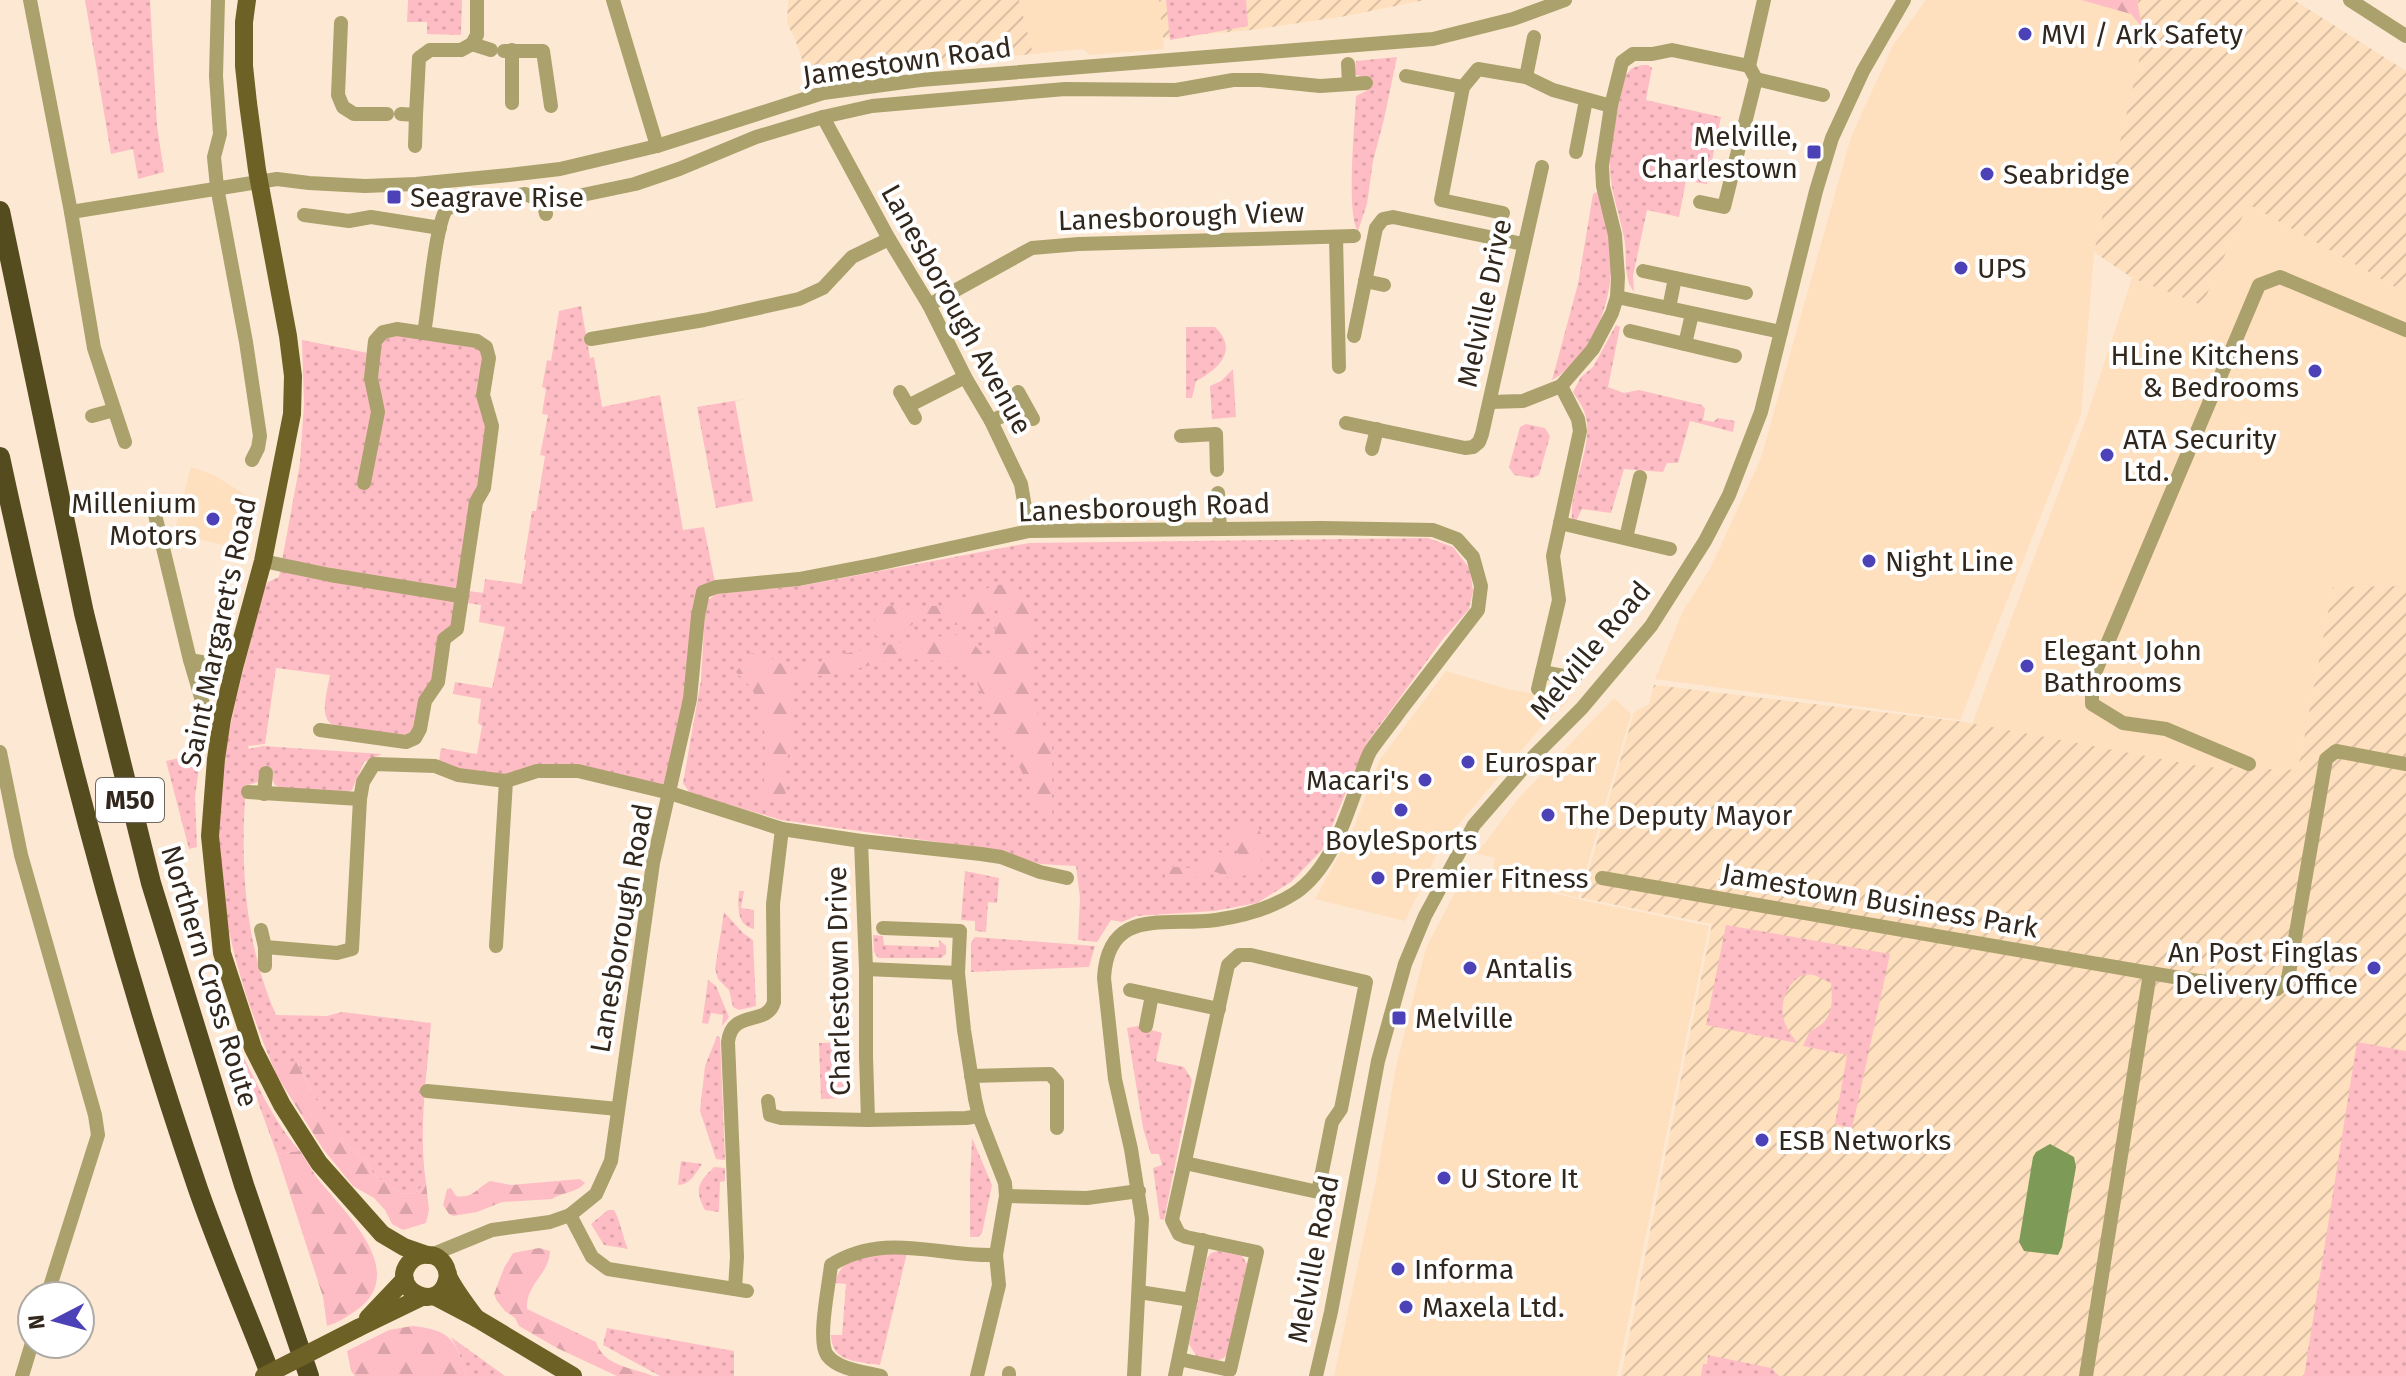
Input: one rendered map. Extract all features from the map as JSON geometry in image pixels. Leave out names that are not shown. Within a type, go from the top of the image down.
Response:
[{"type":"highway","name":"Northern Cross Route","points":[[0,211],[84,613],[151,883],[244,1185],[309,1376]]},
{"type":"highway","name":"M50","points":[[0,457],[35,617],[106,893],[199,1191],[271,1376]]},
{"type":"main road","name":"Saint Margaret's Road","points":[[247,0],[244,66],[259,182],[293,376],[288,440],[263,561],[222,719],[216,759],[210,836],[222,953],[253,1048],[282,1105],[319,1163],[382,1234],[405,1276]]},
{"type":"main road","name":"Saint Margaret's Road","points":[[382,1234],[404,1247],[427,1254]]},
{"type":"main road","points":[[358,1328],[405,1276],[411,1261],[427,1254],[438,1257],[476,1318]]},
{"type":"main road","points":[[264,1376],[358,1328],[428,1297],[445,1287],[447,1271]]},
{"type":"main road","points":[[405,1276],[411,1291],[476,1318],[573,1376]]},
{"type":"street","points":[[30,0],[94,348],[125,442]]},
{"type":"street","points":[[218,0],[216,76],[220,134],[214,157],[260,436],[252,460]]},
{"type":"street","points":[[415,146],[402,115],[419,58],[430,50],[461,50],[472,44],[477,35],[477,0]]},
{"type":"street","points":[[613,0],[657,146]]},
{"type":"street","name":"Jamestown Road","points":[[71,212],[277,179],[365,186],[416,184],[560,169],[657,146],[823,93],[920,80],[1433,39],[1513,19],[1565,0]]},
{"type":"street","points":[[1700,202],[1724,207],[1753,73],[1764,0]]},
{"type":"street","name":"Melville Road","points":[[1316,1376],[1378,1061],[1405,964],[1425,916],[1474,825],[1533,757],[1582,708],[1651,626],[1705,541],[1729,495],[1761,412],[1832,138],[1863,71],[1904,0]]},
{"type":"street","points":[[2350,0],[2406,36]]},
{"type":"street","points":[[341,23],[338,95],[343,107],[354,114],[402,115]]},
{"type":"street","points":[[1526,77],[1534,37]]},
{"type":"street","points":[[472,44],[502,50],[543,51],[551,106]]},
{"type":"street","points":[[502,50],[512,103]]},
{"type":"street","points":[[1490,402],[1523,401],[1561,386],[1593,349],[1612,313],[1618,277],[1615,235],[1603,186],[1602,166],[1611,106],[1622,62],[1633,54],[1672,50],[1823,95]]},
{"type":"street","points":[[1348,64],[1349,84]]},
{"type":"street","points":[[1503,213],[1441,200],[1463,87],[1478,69],[1526,77],[1553,90],[1611,106]]},
{"type":"street","points":[[1406,76],[1463,87]]},
{"type":"street","points":[[576,191],[635,184],[756,137],[872,106],[1065,89],[1176,90],[1233,80],[1320,86],[1366,83]]},
{"type":"street","points":[[1576,152],[1586,100]]},
{"type":"street","name":"Lanesborough Avenue","points":[[823,117],[991,421],[1021,484],[1029,531]]},
{"type":"street","name":"Melville Drive","points":[[1377,429],[1465,448],[1479,442],[1542,167]]},
{"type":"street","points":[[424,333],[444,211],[451,205],[525,194],[543,201],[546,214]]},
{"type":"street","points":[[304,215],[349,221],[371,217],[440,228]]},
{"type":"street","points":[[1354,336],[1376,228],[1383,219],[1393,217],[1523,244]]},
{"type":"street","name":"Lanesborough View","points":[[929,305],[1032,248],[1354,236]]},
{"type":"street","points":[[1336,237],[1339,367]]},
{"type":"street","points":[[591,339],[704,320],[799,299],[823,288],[852,257],[889,239]]},
{"type":"street","points":[[1643,271],[1746,293]]},
{"type":"street","points":[[2249,764],[2166,729],[2123,723],[2092,704],[2092,680],[2259,285],[2280,277],[2406,330]]},
{"type":"street","points":[[1669,308],[1675,278]]},
{"type":"street","points":[[1365,281],[1384,285]]},
{"type":"street","points":[[1617,297],[1781,332]]},
{"type":"street","points":[[1685,344],[1692,314]]},
{"type":"street","points":[[320,730],[406,742],[415,738],[420,729],[425,701],[438,682],[444,639],[457,629],[476,502],[484,488],[492,426],[483,395],[489,358],[486,347],[477,341],[397,329],[383,332],[375,341],[371,378],[378,412],[364,483]]},
{"type":"street","points":[[1630,331],[1735,356]]},
{"type":"street","points":[[900,392],[911,412],[965,377]]},
{"type":"street","points":[[1538,689],[1559,600],[1553,556],[1580,431],[1578,419],[1561,386]]},
{"type":"street","points":[[991,421],[1025,406]]},
{"type":"street","points":[[92,416],[114,410]]},
{"type":"street","points":[[1346,423],[1377,429],[1372,449]]},
{"type":"street","points":[[1181,436],[1216,434],[1217,470]]},
{"type":"street","points":[[1626,538],[1640,477]]},
{"type":"street","points":[[1218,493],[1220,529]]},
{"type":"street","points":[[152,502],[203,704]]},
{"type":"street","points":[[1560,523],[1670,549]]},
{"type":"street","name":"Lanesborough Road","points":[[427,1254],[464,1243],[492,1230],[550,1222],[570,1215],[596,1194],[611,1161],[653,863],[690,699],[703,592],[716,587],[799,579],[1029,531],[1433,530],[1457,539],[1473,557],[1481,586],[1478,610],[1370,752],[1341,831],[1317,873],[1286,898],[1246,915],[1214,921],[1140,924],[1123,932],[1112,946],[1105,964],[1104,978],[1117,1090],[1139,1191]]},
{"type":"street","points":[[263,561],[460,596]]},
{"type":"street","points":[[190,660],[234,668]]},
{"type":"street","points":[[1542,672],[1575,678]]},
{"type":"street","name":"Jamestown Business Park","points":[[1602,878],[2150,973],[2260,991],[2277,989],[2288,979],[2326,759],[2336,751],[2406,764]]},
{"type":"street","points":[[0,752],[21,855],[95,1115],[98,1135],[52,1280]]},
{"type":"street","points":[[265,947],[337,953],[352,949],[360,799],[363,782],[374,764],[435,766],[458,775],[506,781],[537,771],[578,771],[670,793],[782,829],[1001,857],[1040,872],[1067,878]]},
{"type":"street","points":[[264,794],[266,773]]},
{"type":"street","points":[[496,946],[506,781]]},
{"type":"street","points":[[248,792],[360,799]]},
{"type":"street","points":[[570,1215],[592,1257],[608,1269],[741,1290],[728,1042],[734,1026],[743,1019],[766,1015],[774,1002],[773,904],[782,829]]},
{"type":"street","name":"Charlestown Drive","points":[[861,841],[868,1120]]},
{"type":"street","points":[[340,863],[357,864]]},
{"type":"street","points":[[883,928],[960,931],[958,973],[971,1076],[979,1116],[1005,1183],[1006,1196],[996,1255],[999,1285],[977,1376]]},
{"type":"street","points":[[261,930],[265,966]]},
{"type":"street","points":[[1179,1359],[1230,1370],[1257,1252],[1179,1234],[1172,1220],[1228,965],[1239,955],[1251,955],[1366,982],[1341,1109],[1332,1122],[1318,1192],[1185,1163]]},
{"type":"street","points":[[866,969],[958,973]]},
{"type":"street","points":[[2086,1376],[2150,973]]},
{"type":"street","points":[[1130,990],[1219,1009]]},
{"type":"street","points":[[1146,1026],[1152,995]]},
{"type":"street","points":[[971,1076],[1050,1074],[1057,1082],[1057,1128]]},
{"type":"street","points":[[427,1091],[618,1109]]},
{"type":"street","points":[[768,1101],[770,1115],[781,1118],[868,1120],[979,1116]]},
{"type":"street","points":[[1006,1196],[1087,1198],[1139,1191],[1142,1219],[1134,1376]]},
{"type":"street","points":[[1175,1376],[1203,1240]]},
{"type":"street","points":[[447,1271],[464,1243]]},
{"type":"street","points":[[881,1376],[844,1366],[828,1356],[823,1341],[831,1265],[847,1255],[892,1247],[933,1249],[972,1256],[996,1255]]},
{"type":"street","points":[[1139,1292],[1191,1300]]},
{"type":"shaded area","points":[[788,0],[1019,0],[1033,54],[855,71],[851,67],[809,80],[787,23]]},
{"type":"shaded area","points":[[1019,0],[1159,0],[1164,49],[1090,55],[1083,49],[1033,54]]},
{"type":"shaded area","points":[[1159,0],[1425,0],[1251,30],[1163,38]]},
{"type":"shaded area","points":[[1926,0],[2081,0],[2131,14],[2142,27],[2139,61],[2094,252],[2081,414],[1960,720],[1655,679],[1683,611],[1711,567],[1761,458],[1851,137],[1893,45]]},
{"type":"shaded area","points":[[2137,0],[2294,0],[2406,71],[2406,293],[2248,204],[2202,305],[2132,278],[2094,252],[2139,61],[2142,27]]},
{"type":"shaded area","points":[[2248,204],[2406,293],[2406,586],[2333,587],[2298,770],[2204,767],[1972,724],[2087,416],[2132,278],[2202,305]]},
{"type":"shaded area","points":[[191,467],[214,475],[255,501],[257,505],[247,551],[174,533]]},
{"type":"shaded area","points":[[2406,586],[2406,1376],[1621,1376],[1712,924],[1581,898],[1634,712],[1649,704],[1654,685],[1965,722],[2204,767],[2298,770],[2333,587]]},
{"type":"shaded area","points":[[1446,671],[1507,689],[1569,700],[1542,726],[1441,845],[1405,921],[1315,899],[1354,827],[1379,761]]},
{"type":"shaded area","points":[[1614,698],[1631,714],[1578,898],[1492,873],[1495,858],[1472,853],[1484,844],[1518,799]]},
{"type":"shaded area","points":[[1466,871],[1586,901],[1709,926],[1617,1376],[1334,1376],[1376,1181],[1396,1067],[1426,948]]},
{"type":"shaded area","points":[[2050,1144],[2074,1157],[2076,1167],[2058,1255],[2024,1251],[2019,1242],[2033,1157]]},
{"type":"green space","points":[[85,0],[150,0],[157,126],[164,172],[138,179],[133,149],[111,154]]},
{"type":"green space","points":[[408,0],[462,0],[461,35],[427,34],[427,22],[407,22]]},
{"type":"green space","points":[[1166,0],[1246,0],[1248,26],[1170,40]]},
{"type":"green space","points":[[2081,0],[2137,0],[2142,27],[2131,14]]},
{"type":"green space","points":[[1397,57],[1373,161],[1367,204],[1358,231],[1352,206],[1353,145],[1356,96],[1366,91],[1367,78],[1354,74],[1356,61]]},
{"type":"green space","points":[[1642,65],[1652,68],[1646,100],[1721,117],[1707,184],[1686,181],[1679,217],[1647,210],[1633,276],[1634,292],[1627,275],[1625,243],[1611,183],[1610,152],[1625,76],[1632,68]]},
{"type":"green space","points":[[1601,190],[1610,244],[1608,294],[1588,345],[1572,365],[1552,380],[1578,284],[1593,194]]},
{"type":"green space","points":[[581,306],[602,407],[660,395],[683,530],[704,527],[716,587],[703,593],[670,793],[578,771],[506,781],[438,767],[441,748],[477,754],[482,726],[478,723],[481,699],[453,694],[455,682],[492,688],[505,627],[479,622],[481,605],[467,603],[469,591],[483,593],[485,579],[522,584],[532,511],[536,511],[545,456],[540,455],[548,415],[542,414],[546,389],[542,387],[547,360],[551,361],[559,311]]},
{"type":"green space","points":[[1616,325],[1620,327],[1608,387],[1624,393],[1639,390],[1702,405],[1705,409],[1703,420],[1713,422],[1718,418],[1735,421],[1733,432],[1690,421],[1678,463],[1667,463],[1663,472],[1624,469],[1611,513],[1582,509],[1576,521],[1572,520],[1572,507],[1587,425],[1584,411],[1573,392],[1581,377],[1593,367]]},
{"type":"green space","points":[[1186,327],[1215,327],[1222,335],[1226,351],[1212,371],[1196,381],[1192,398],[1186,398]]},
{"type":"green space","points":[[383,332],[486,348],[482,395],[491,426],[456,628],[420,724],[402,741],[356,735],[335,727],[328,721],[325,712],[330,675],[276,668],[265,744],[248,746],[249,749],[263,746],[382,754],[364,762],[352,790],[347,792],[281,788],[272,779],[246,785],[244,873],[257,959],[276,1015],[327,1016],[342,1012],[431,1023],[423,1123],[426,1183],[415,1193],[402,1194],[374,1175],[366,1161],[343,1141],[312,1094],[297,1062],[278,1069],[277,1076],[239,970],[223,899],[219,862],[221,786],[233,711],[264,589],[268,582],[279,577],[300,463],[304,404],[302,340],[373,354]]},
{"type":"green space","points":[[1233,369],[1236,417],[1212,419],[1210,386],[1221,381]]},
{"type":"green space","points":[[751,398],[735,401],[753,501],[716,508],[697,407]]},
{"type":"green space","points":[[1526,424],[1545,428],[1550,436],[1539,475],[1532,478],[1514,475],[1509,467],[1520,427]]},
{"type":"green space","points":[[1428,538],[1453,547],[1470,569],[1473,591],[1469,609],[1443,639],[1366,744],[1322,850],[1291,882],[1257,903],[1214,911],[1136,916],[1122,922],[1111,920],[1097,942],[1078,940],[1080,898],[1076,866],[1040,864],[994,850],[781,820],[690,793],[683,783],[701,680],[705,609],[708,600],[716,594],[800,586],[1029,543]]},
{"type":"green space","points":[[1015,584],[1033,608],[1030,652],[1033,701],[1052,746],[1052,815],[1037,802],[967,663],[898,658],[844,672],[792,680],[793,720],[785,776],[786,804],[761,798],[766,758],[762,715],[753,691],[736,672],[751,653],[771,658],[795,672],[843,654],[923,638],[966,634],[990,663],[999,607],[986,619],[956,625],[934,614],[893,634],[876,636],[874,612],[889,606],[940,606],[996,585]]},
{"type":"green space","points":[[201,753],[195,797],[197,847],[189,849],[166,761]]},
{"type":"green space","points":[[1245,820],[1257,825],[1262,838],[1262,860],[1256,872],[1232,879],[1216,872],[1204,873],[1194,879],[1165,879],[1165,866],[1190,868],[1217,851],[1232,858],[1240,856],[1229,845],[1227,838],[1232,826]]},
{"type":"green space","points":[[965,871],[999,878],[997,903],[988,902],[986,932],[975,931],[975,921],[961,920]]},
{"type":"green space","points":[[739,891],[744,891],[741,908],[754,910],[754,929],[741,919]]},
{"type":"green space","points":[[724,912],[753,940],[756,1006],[739,1010],[733,1007],[729,990],[718,979],[715,969]]},
{"type":"green space","points":[[1726,925],[1890,954],[1852,1129],[1835,1124],[1847,1055],[1803,1046],[1810,1031],[1823,1023],[1830,1012],[1831,983],[1806,975],[1799,977],[1789,987],[1783,1015],[1797,1043],[1706,1025]]},
{"type":"green space","points":[[873,935],[883,936],[884,945],[939,947],[939,940],[946,946],[946,954],[941,958],[878,958],[874,952]]},
{"type":"green space","points":[[975,937],[1095,946],[1089,967],[971,972],[971,943]]},
{"type":"green space","points":[[708,980],[716,986],[729,1017],[722,1026],[723,1015],[711,1013],[708,1024],[702,1023]]},
{"type":"green space","points":[[1138,1026],[1162,1033],[1156,1061],[1184,1067],[1192,1080],[1164,1220],[1160,1219],[1153,1168],[1162,1165],[1159,1154],[1151,1154],[1143,1128],[1127,1028]]},
{"type":"green space","points":[[717,1036],[720,1037],[725,1160],[716,1159],[700,1111],[705,1066]]},
{"type":"green space","points":[[844,1042],[846,1098],[821,1099],[819,1043]]},
{"type":"green space","points":[[2357,1042],[2406,1051],[2406,1376],[2304,1376]]},
{"type":"green space","points":[[242,1058],[276,1119],[300,1151],[277,1154]]},
{"type":"green space","points":[[285,1061],[297,1062],[312,1094],[340,1132],[343,1141],[366,1161],[374,1175],[402,1194],[415,1193],[426,1183],[429,1210],[426,1223],[403,1230],[392,1224],[374,1198],[353,1186],[323,1149],[277,1076],[278,1069]]},
{"type":"green space","points":[[972,1138],[992,1185],[982,1233],[978,1237],[970,1237]]},
{"type":"green space","points":[[300,1151],[317,1178],[356,1225],[375,1261],[377,1279],[370,1296],[354,1312],[327,1326],[323,1297],[277,1154]]},
{"type":"green space","points":[[681,1161],[702,1164],[689,1181],[678,1185]]},
{"type":"green space","points":[[714,1167],[725,1168],[725,1181],[720,1182],[719,1212],[705,1210],[699,1191],[701,1182]]},
{"type":"green space","points":[[580,1179],[585,1183],[582,1186],[552,1199],[502,1202],[477,1212],[453,1216],[443,1205],[447,1189],[451,1188],[456,1196],[462,1197],[490,1181],[511,1185]]},
{"type":"green space","points":[[608,1210],[614,1210],[628,1249],[604,1245],[591,1224]]},
{"type":"green space","points":[[539,1248],[550,1251],[549,1259],[530,1292],[527,1309],[596,1342],[605,1357],[612,1361],[653,1376],[617,1376],[519,1326],[515,1318],[505,1311],[494,1294],[504,1268],[513,1253]]},
{"type":"green space","points":[[894,1251],[907,1253],[880,1365],[847,1359],[836,1351],[831,1335],[842,1335],[846,1284],[835,1283],[838,1274],[850,1261]]},
{"type":"green space","points":[[1218,1251],[1242,1256],[1247,1264],[1228,1354],[1214,1360],[1197,1357],[1189,1344],[1207,1258]]},
{"type":"green space","points":[[412,1326],[435,1330],[450,1339],[466,1376],[355,1376],[347,1351],[389,1330]]},
{"type":"green space","points":[[607,1328],[734,1351],[734,1376],[660,1376],[603,1345]]},
{"type":"green space","points":[[451,1337],[505,1376],[466,1376]]},
{"type":"green space","points":[[1708,1355],[1771,1368],[1779,1376],[1701,1376]]},
{"type":"place","name":"MVI / Ark Safety","points":[[2025,34]]},
{"type":"place","name":"Melville, Charlestown","points":[[1814,152]]},
{"type":"place","name":"Seabridge","points":[[1987,174]]},
{"type":"place","name":"Seagrave Rise","points":[[394,197]]},
{"type":"place","name":"UPS","points":[[1961,268]]},
{"type":"place","name":"HLine Kitchens & Bedrooms","points":[[2315,371]]},
{"type":"place","name":"ATA Security Ltd.","points":[[2107,455]]},
{"type":"place","name":"Millenium Motors","points":[[213,519]]},
{"type":"place","name":"Night Line","points":[[1869,561]]},
{"type":"place","name":"Elegant John Bathrooms","points":[[2027,666]]},
{"type":"place","name":"Eurospar","points":[[1468,762]]},
{"type":"place","name":"Macari's","points":[[1425,780]]},
{"type":"place","name":"BoyleSports","points":[[1401,810]]},
{"type":"place","name":"The Deputy Mayor","points":[[1548,815]]},
{"type":"place","name":"Premier Fitness","points":[[1378,878]]},
{"type":"place","name":"Antalis","points":[[1470,968]]},
{"type":"place","name":"An Post Finglas Delivery Office","points":[[2374,968]]},
{"type":"place","name":"Melville","points":[[1399,1018]]},
{"type":"place","name":"ESB Networks","points":[[1762,1140]]},
{"type":"place","name":"U Store It","points":[[1444,1178]]},
{"type":"place","name":"Informa","points":[[1398,1269]]},
{"type":"place","name":"Maxela Ltd.","points":[[1406,1307]]}]
